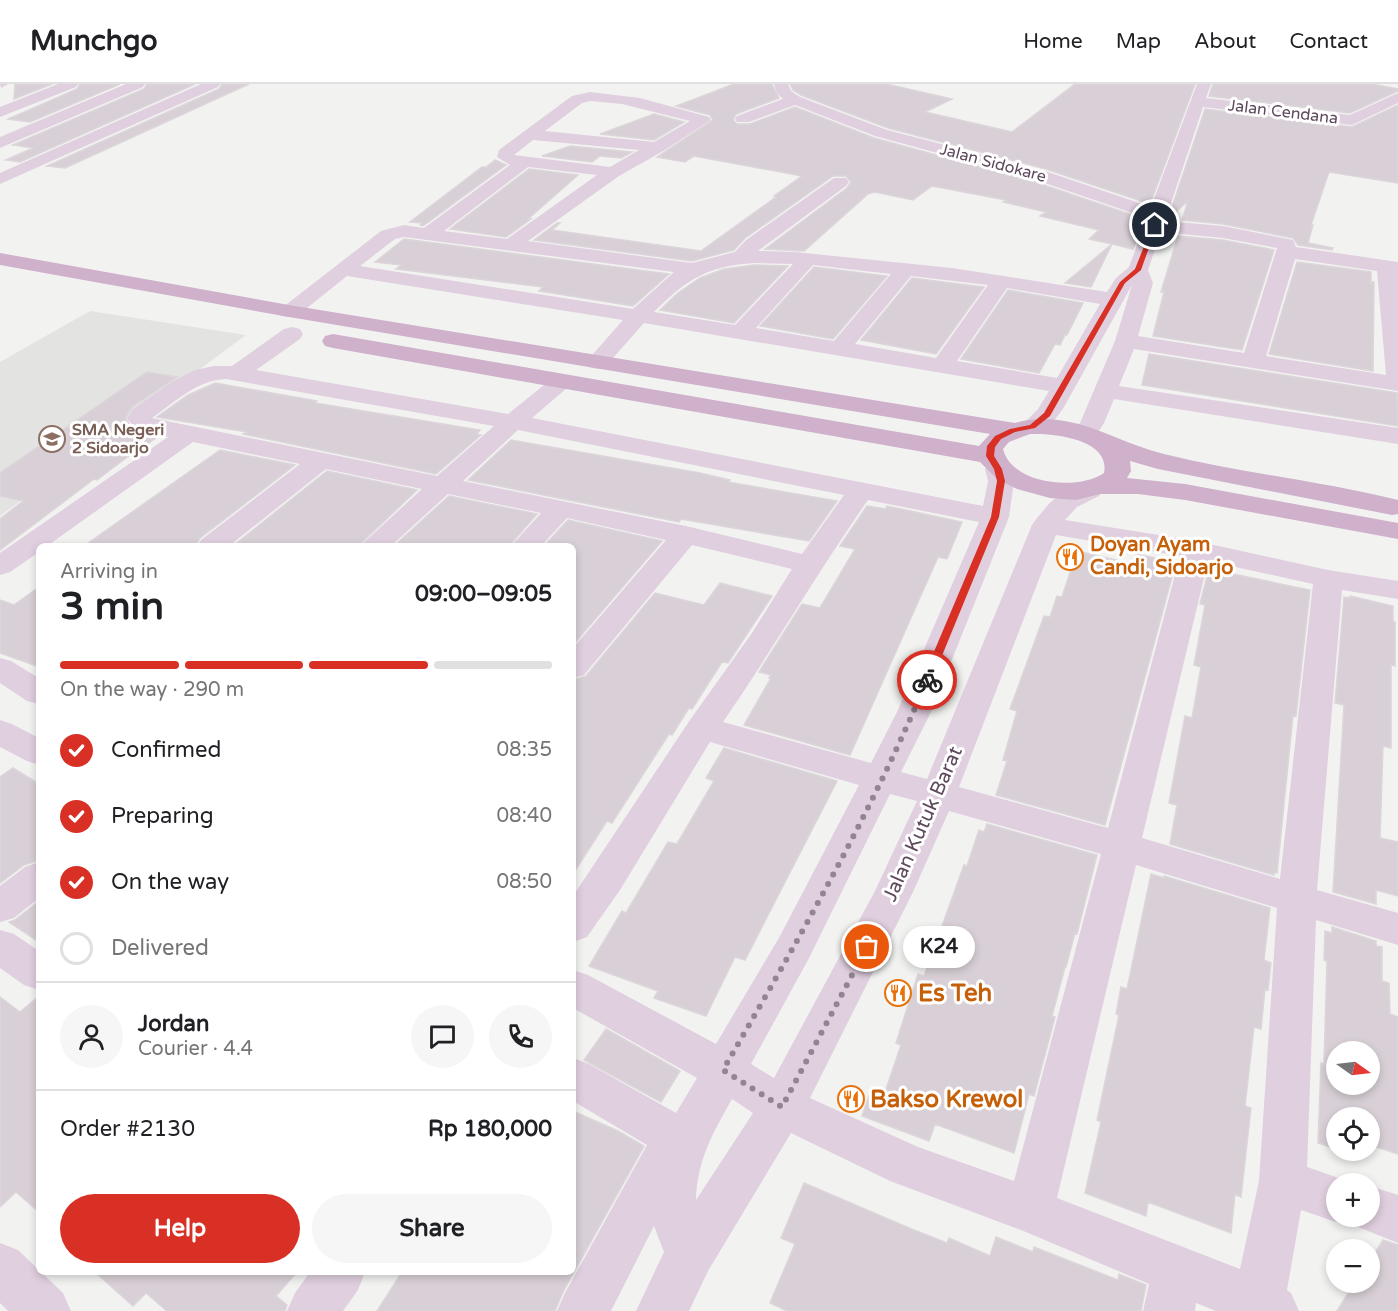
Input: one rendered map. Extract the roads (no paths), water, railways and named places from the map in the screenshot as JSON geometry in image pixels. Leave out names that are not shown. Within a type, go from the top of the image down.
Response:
[{"type":"main road","points":[[0,259],[130,282],[290,322],[562,382],[994,462],[1018,481],[1045,490],[1065,492],[1138,486],[1185,492],[1398,531]]},
{"type":"main road","points":[[0,279],[104,298],[597,362],[1022,429],[1068,429],[1158,461],[1398,508]]},
{"type":"main road","points":[[104,298],[130,282]]},
{"type":"main road","points":[[994,462],[991,446],[998,438],[1022,429]]},
{"type":"main road","points":[[1094,439],[1115,454],[1119,465],[1116,476],[1095,488]]},
{"type":"street","points":[[0,112],[71,84]]},
{"type":"street","points":[[0,143],[138,84]]},
{"type":"street","points":[[0,194],[22,183],[0,179],[213,84]]},
{"type":"street","name":"Jalan Sidokare","points":[[781,84],[784,93],[795,100],[881,133],[1039,175],[1156,220],[1273,240],[1286,244],[1287,252]]},
{"type":"street","points":[[1022,429],[1047,414],[1123,282],[1138,270],[1204,84]]},
{"type":"street","points":[[512,244],[613,172],[703,120],[642,104],[610,98],[583,97],[577,99],[505,154],[505,157],[511,160],[613,172]]},
{"type":"street","name":"Jalan Cendana","points":[[1198,102],[1352,120],[1398,97]]},
{"type":"street","points":[[743,119],[795,100]]},
{"type":"street","points":[[626,116],[642,104]]},
{"type":"street","points":[[558,115],[578,117]]},
{"type":"street","points":[[666,126],[689,128]]},
{"type":"street","points":[[531,135],[659,147]]},
{"type":"street","points":[[429,233],[524,162]]},
{"type":"street","points":[[741,258],[753,244],[840,182]]},
{"type":"street","points":[[237,373],[342,269],[388,235],[404,231],[694,269],[741,258],[766,257],[906,269],[1002,281],[1113,300]]},
{"type":"street","points":[[1253,361],[1287,252],[1392,267],[1398,376]]},
{"type":"street","points":[[740,332],[807,260]]},
{"type":"street","points":[[342,269],[1063,386]]},
{"type":"street","points":[[597,362],[664,292],[694,269]]},
{"type":"street","points":[[839,349],[906,269]]},
{"type":"street","points":[[1094,439],[1105,391],[1126,341],[1143,283],[1138,270]]},
{"type":"street","points":[[941,367],[1002,281]]},
{"type":"street","points":[[1126,341],[1398,384]]},
{"type":"street","points":[[809,564],[686,534],[198,436],[144,424],[139,418],[199,375],[217,371],[237,373],[513,422],[995,517]]},
{"type":"street","points":[[377,543],[513,422],[562,382]]},
{"type":"street","points":[[1105,391],[1398,436]]},
{"type":"street","points":[[52,543],[198,436]]},
{"type":"street","points":[[215,543],[322,460]]},
{"type":"street","points":[[583,1311],[680,1139],[794,948],[914,712],[995,517],[1001,481],[994,462]]},
{"type":"street","name":"Jalan Kutuk Barat","points":[[663,1311],[690,1254],[782,1107],[867,947],[939,794],[1046,525],[1067,501],[1095,488]]},
{"type":"street","points":[[576,922],[606,880],[702,728],[766,636],[809,564],[862,490]]},
{"type":"street","points":[[528,543],[561,508]]},
{"type":"street","points":[[1046,525],[1196,550],[1328,579],[1398,590]]},
{"type":"street","points":[[576,664],[686,534]]},
{"type":"street","points":[[0,566],[36,550]]},
{"type":"street","points":[[1030,1210],[1196,550]]},
{"type":"street","points":[[0,585],[36,556]]},
{"type":"street","points":[[576,989],[723,1070],[782,1107],[907,1165],[1030,1210],[1173,1291],[1266,1306],[1282,1181],[1297,899],[1328,579]]},
{"type":"street","points":[[0,668],[36,687]]},
{"type":"street","points":[[702,728],[1121,846],[1398,928]]},
{"type":"street","points":[[0,732],[36,751]]},
{"type":"street","points":[[0,907],[36,879]]},
{"type":"street","points":[[0,946],[36,971]]},
{"type":"street","points":[[576,1080],[680,1139]]},
{"type":"street","points":[[680,1139],[673,1183],[672,1209],[690,1254]]},
{"type":"street","points":[[1282,1181],[1326,1196]]},
{"type":"street","points":[[1380,1213],[1398,1219]]},
{"type":"street","points":[[0,1268],[45,1311]]},
{"type":"street","points":[[313,1311],[338,1275]]},
{"type":"place","name":"SMA Negeri 2 Sidoarjo","points":[[52,439]]},
{"type":"place","name":"Doyan Ayam Candi, Sidoarjo","points":[[1070,557]]},
{"type":"place","name":"K24","points":[[867,947]]},
{"type":"place","name":"Es Teh","points":[[898,993]]},
{"type":"place","name":"Bakso Krewol","points":[[851,1099]]}]
